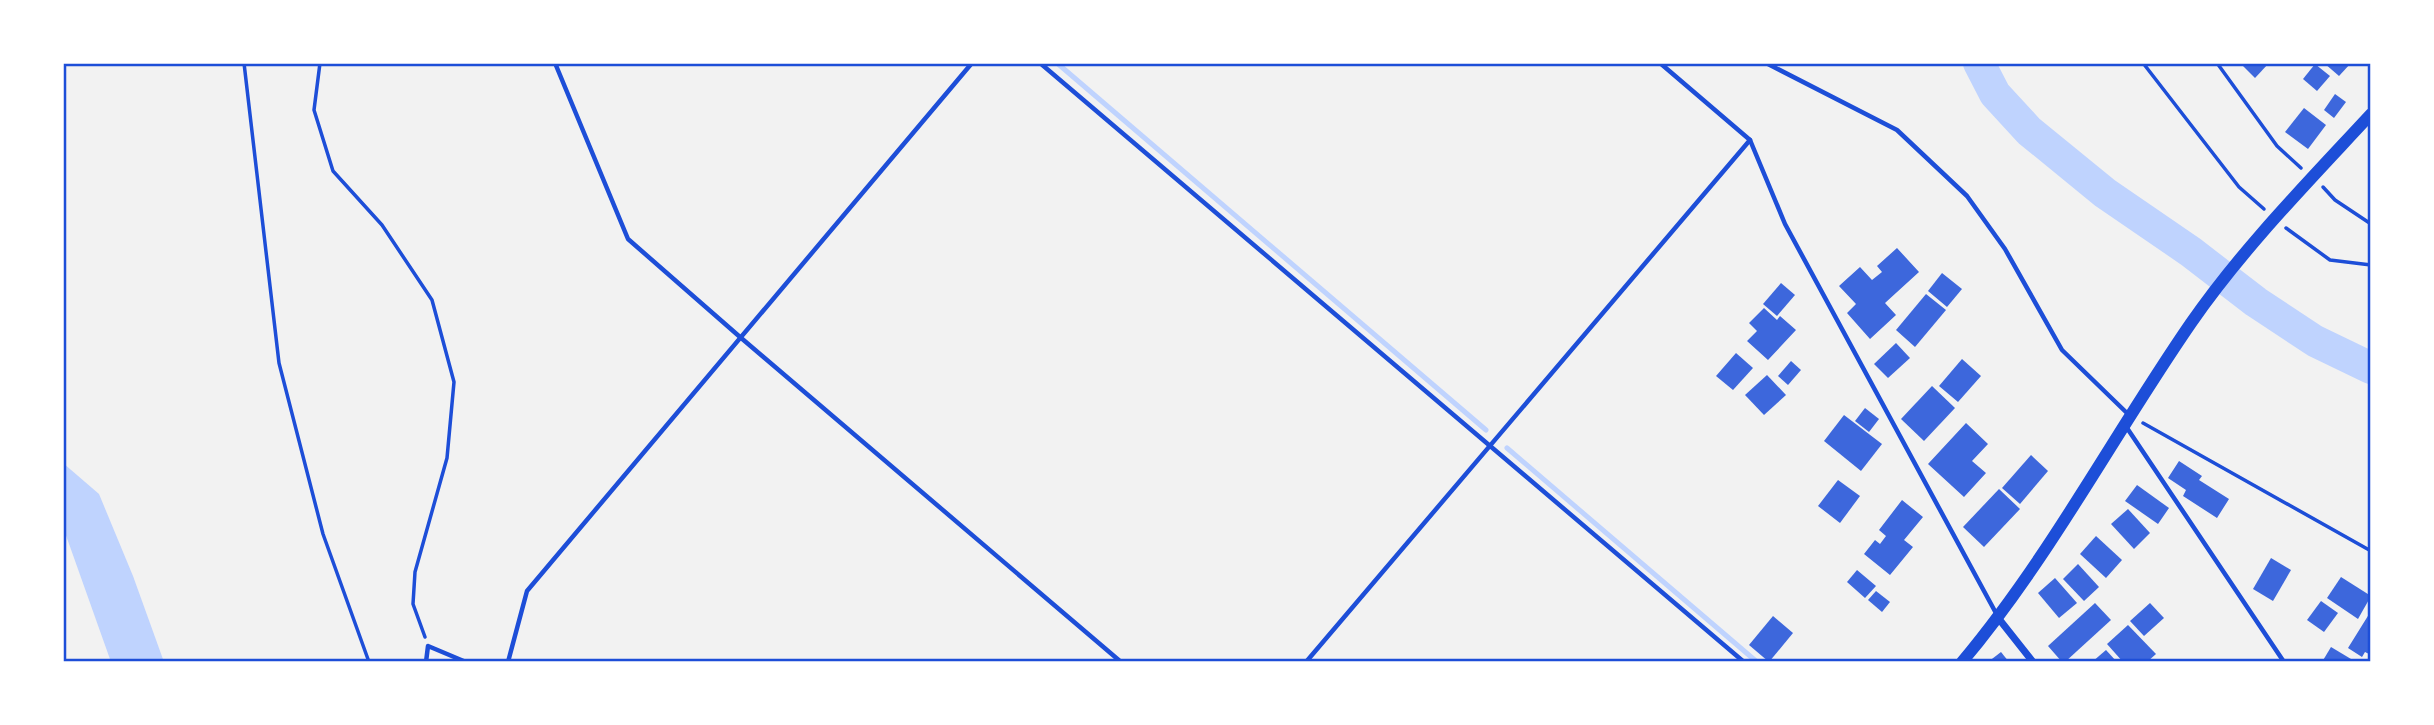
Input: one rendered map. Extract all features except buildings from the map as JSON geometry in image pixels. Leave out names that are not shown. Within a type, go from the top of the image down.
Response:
[{"type":"street","points":[[1962,662],[1999,619],[2062,527],[2126,419],[2193,320],[2258,238],[2371,114]]},
{"type":"street","points":[[1999,619],[2034,662]]},
{"type":"lane","points":[[555,63],[628,239],[1121,662]]},
{"type":"lane","points":[[508,662],[527,591],[972,63]]},
{"type":"lane","points":[[1040,63],[1744,662]]},
{"type":"lane","points":[[1660,63],[1750,140],[1785,224],[1999,619]]},
{"type":"lane","points":[[1766,63],[1897,130],[1967,196],[2005,249],[2063,350],[2126,419],[2284,662]]},
{"type":"lane","points":[[1306,662],[1750,140]]},
{"type":"lane","points":[[426,662],[428,646],[466,662]]},
{"type":"path","points":[[244,63],[279,363],[323,534],[369,662]]},
{"type":"path","points":[[320,63],[314,110],[332,171],[382,225],[432,300],[454,382],[447,458],[415,572],[413,604],[428,646]]},
{"type":"path","points":[[2143,63],[2239,187],[2269,213]]},
{"type":"path","points":[[2217,63],[2277,146],[2293,163],[2313,176],[2335,200],[2371,224]]},
{"type":"path","points":[[2279,222],[2298,239],[2330,260],[2371,265]]},
{"type":"path","points":[[2126,419],[2371,551]]},
{"type":"water","points":[[63,463],[99,494],[133,576],[164,662],[111,662],[63,527]]},
{"type":"waterway","points":[[1057,63],[1486,430]]},
{"type":"waterway","points":[[1979,63],[1995,94],[2029,131],[2105,193],[2191,252],[2256,302],[2315,341],[2371,368]]},
{"type":"waterway","points":[[1507,448],[1757,662]]}]
